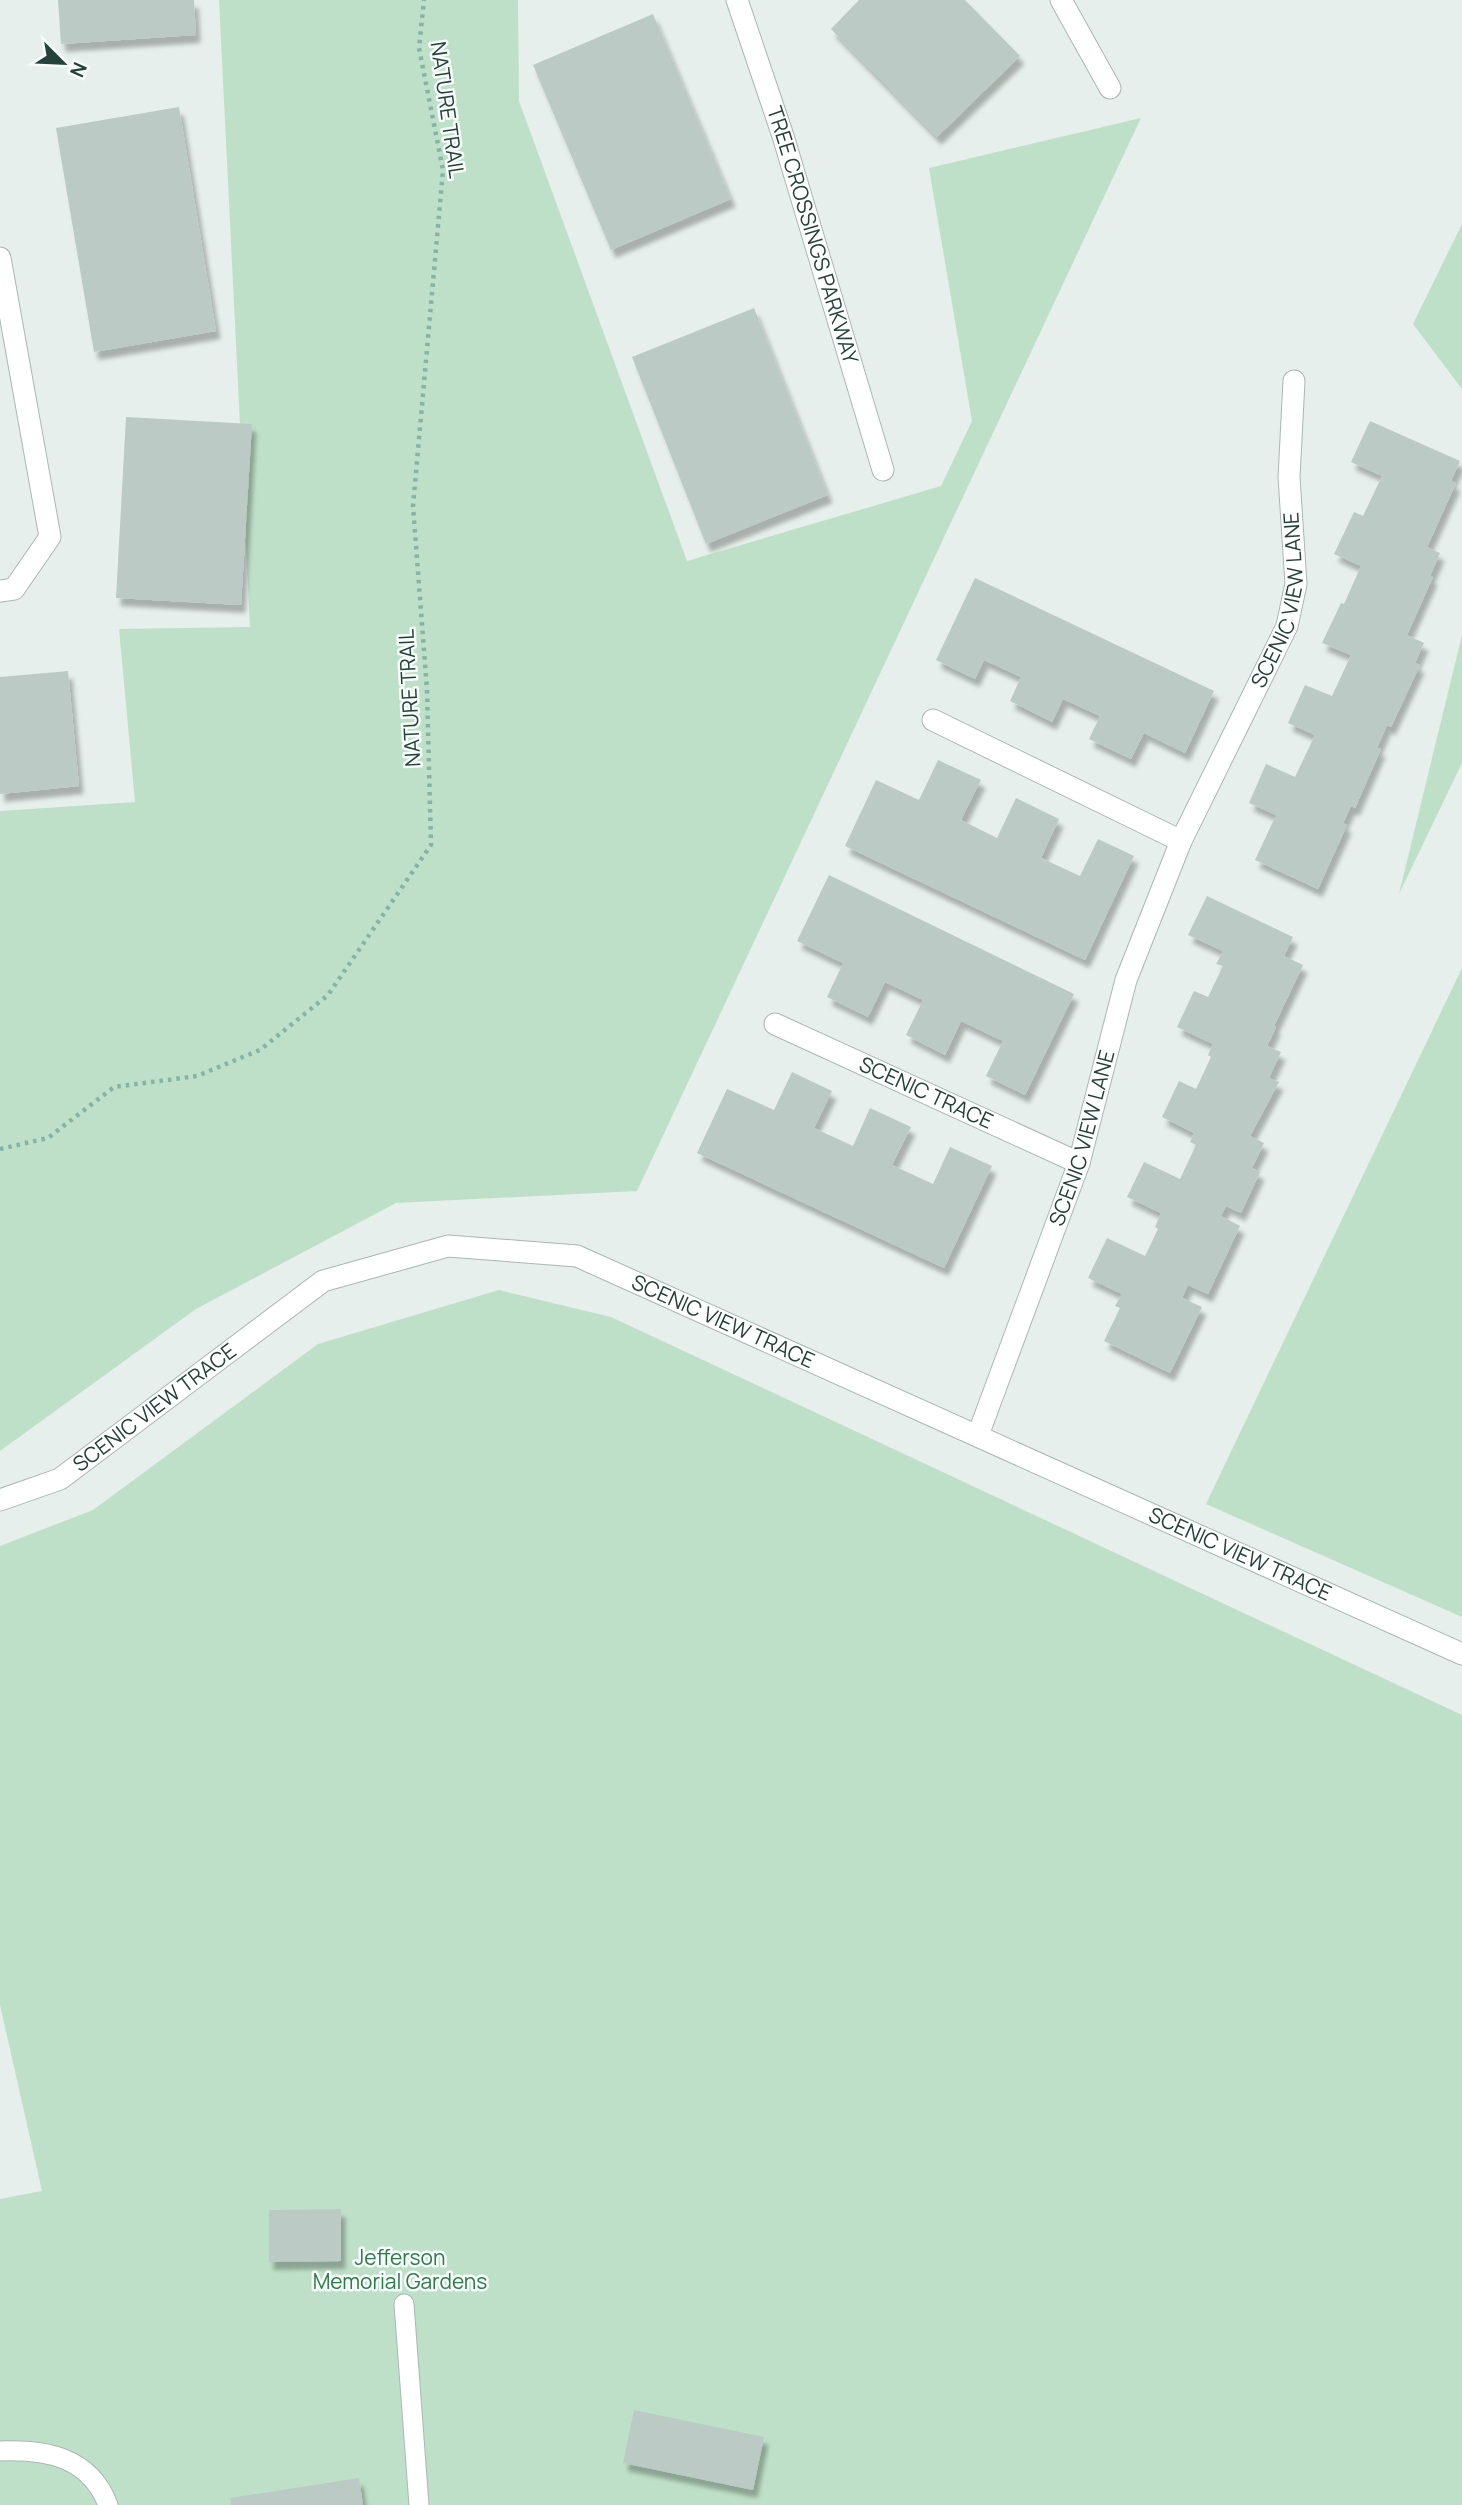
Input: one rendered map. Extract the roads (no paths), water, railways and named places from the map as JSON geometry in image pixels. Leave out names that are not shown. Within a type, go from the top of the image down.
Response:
[{"type":"street","name":"TREE CROSSINGS PARKWAY","points":[[737,0],[783,136],[883,470]]},
{"type":"street","points":[[1062,0],[1110,88]]},
{"type":"street","points":[[0,258],[50,537],[14,589],[0,591]]},
{"type":"street","name":"SCENIC VIEW LANE","points":[[978,1435],[1079,1163],[1126,980],[1181,841],[1289,616],[1296,584],[1289,477],[1293,381]]},
{"type":"street","points":[[933,720],[1181,841]]},
{"type":"street","name":"SCENIC TRACE","points":[[775,1024],[1079,1163]]},
{"type":"street","name":"SCENIC VIEW TRACE","points":[[0,1500],[60,1479],[323,1281],[448,1246],[578,1256],[1462,1654]]},
{"type":"lane","points":[[404,2304],[419,2505]]},
{"type":"lane","points":[[0,2451],[44,2452],[72,2462],[94,2479],[107,2505]]},
{"type":"park label","name":"Jefferson Memorial Gardens","points":[[400,2270]]}]
